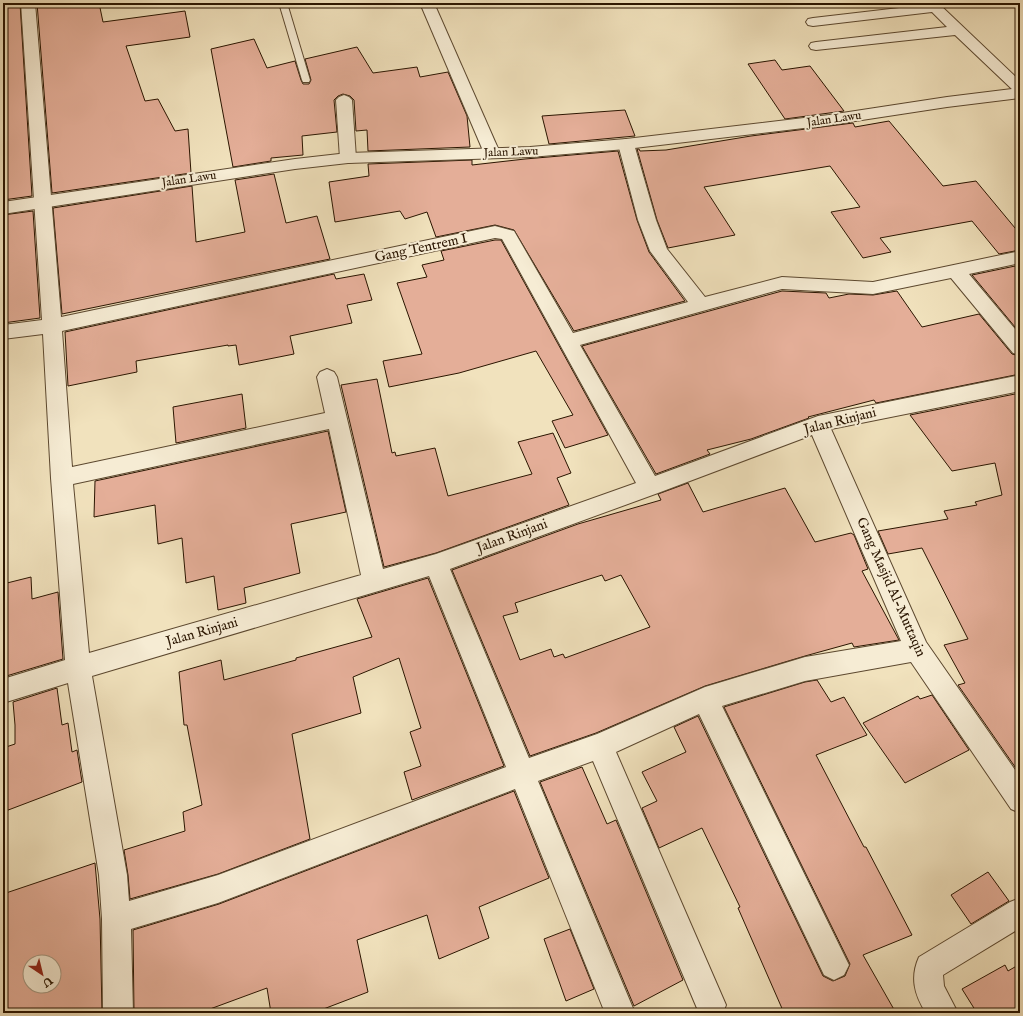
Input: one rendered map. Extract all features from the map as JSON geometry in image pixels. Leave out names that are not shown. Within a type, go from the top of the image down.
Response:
[{"type":"street","points":[[28,3],[62,478],[78,668],[113,875],[116,920],[118,1013]]},
{"type":"street","points":[[428,3],[492,153]]},
{"type":"street","points":[[813,22],[932,6],[960,30],[1020,89]]},
{"type":"street","points":[[816,46],[960,30]]},
{"type":"street","name":"Jalan Lawu","points":[[3,208],[295,164],[348,158],[530,152],[626,144],[829,120],[947,102],[1020,93]]},
{"type":"street","points":[[344,100],[348,158]]},
{"type":"street","points":[[626,144],[647,220],[659,251],[702,306]]},
{"type":"street","name":"Gang Tentrem I","points":[[3,332],[52,326],[495,232],[508,235],[650,487]]},
{"type":"street","points":[[569,341],[782,283],[873,288],[1020,257]]},
{"type":"street","points":[[956,271],[1020,348]]},
{"type":"street","points":[[327,377],[374,582]]},
{"type":"street","name":"Jalan Rinjani","points":[[3,691],[436,564],[650,487],[818,424],[1020,383]]},
{"type":"street","points":[[62,478],[337,419]]},
{"type":"street","name":"Gang Masjid Al-Muttaqin","points":[[818,424],[917,650],[1020,800]]},
{"type":"street","points":[[436,564],[620,1013]]},
{"type":"street","points":[[116,920],[218,889],[521,774],[600,746],[705,699],[805,669],[917,650]]},
{"type":"street","points":[[705,699],[834,964]]},
{"type":"street","points":[[600,746],[711,1005]]},
{"type":"street","points":[[943,1013],[931,993],[927,979],[929,967],[1020,912]]},
{"type":"lane","points":[[283,3],[306,80]]},
{"type":"building","points":[[3,3],[20,3],[32,196],[3,200]]},
{"type":"building","points":[[37,3],[99,3],[103,22],[185,11],[190,37],[126,46],[145,101],[158,99],[175,131],[188,129],[191,173],[52,193]]},
{"type":"building","points":[[254,39],[267,68],[295,61],[303,84],[309,84],[311,80],[305,59],[357,47],[373,73],[417,67],[420,77],[448,72],[467,116],[470,147],[368,151],[367,130],[356,131],[354,100],[350,96],[343,94],[334,100],[337,132],[302,136],[303,155],[271,158],[271,161],[233,167],[211,49]]},
{"type":"building","points":[[775,60],[782,70],[810,66],[844,111],[785,119],[748,64]]},
{"type":"building","points":[[625,110],[635,136],[549,144],[542,116]]},
{"type":"building","points":[[889,121],[943,186],[976,181],[1020,234],[1020,250],[999,254],[972,221],[880,238],[891,252],[863,258],[831,212],[860,207],[830,166],[704,187],[735,235],[668,248],[657,220],[637,149],[640,151],[666,150],[751,136],[853,123],[855,127]]},
{"type":"building","points":[[618,151],[637,220],[649,252],[685,301],[574,331],[514,230],[495,225],[436,237],[427,212],[405,219],[400,211],[335,222],[329,182],[369,176],[368,164],[472,160],[472,165]]},
{"type":"building","points":[[274,174],[286,223],[317,216],[330,259],[62,314],[53,208],[192,186],[196,242],[245,232],[235,180]]},
{"type":"building","points":[[33,211],[40,318],[3,323],[3,215]]},
{"type":"building","points":[[501,240],[608,435],[565,448],[552,421],[573,415],[536,351],[459,373],[389,387],[383,361],[422,354],[397,283],[427,277],[422,265],[444,260],[441,251]]},
{"type":"building","points":[[1020,265],[1020,333],[972,275]]},
{"type":"building","points":[[334,274],[336,279],[364,274],[372,300],[347,305],[352,323],[290,336],[294,354],[239,365],[236,345],[228,345],[136,361],[137,372],[68,386],[65,332]]},
{"type":"building","points":[[782,291],[826,293],[829,298],[849,294],[873,295],[897,291],[922,327],[979,314],[1012,354],[1020,356],[1020,374],[876,403],[874,400],[808,417],[809,418],[751,439],[707,450],[710,454],[656,474],[582,346]]},
{"type":"building","points":[[377,379],[392,453],[395,452],[396,456],[435,448],[448,496],[532,474],[518,442],[553,433],[571,473],[557,478],[569,505],[436,553],[384,567],[341,385]]},
{"type":"building","points":[[1020,393],[1020,774],[958,685],[965,683],[944,645],[968,639],[922,548],[888,554],[878,531],[948,519],[944,511],[977,505],[975,502],[1002,495],[995,463],[952,471],[910,415]]},
{"type":"building","points":[[242,394],[246,428],[176,443],[173,407]]},
{"type":"building","points":[[328,431],[346,512],[291,524],[300,573],[244,588],[246,603],[218,610],[214,576],[186,583],[182,538],[158,544],[155,505],[94,517],[95,481]]},
{"type":"building","points":[[688,483],[703,512],[785,488],[815,542],[851,533],[854,535],[868,569],[862,571],[899,640],[854,647],[852,643],[705,686],[596,733],[530,756],[452,570],[578,524],[661,500],[658,494]],"holes":[[[602,575],[605,581],[621,575],[650,627],[565,658],[563,654],[554,657],[551,649],[520,660],[503,616],[518,612],[515,603]]]},
{"type":"building","points":[[31,577],[32,599],[58,592],[63,659],[3,677],[3,584]]},
{"type":"building","points":[[428,578],[504,766],[412,800],[404,772],[421,766],[410,732],[421,728],[399,658],[353,677],[361,713],[292,734],[310,839],[218,874],[130,899],[124,850],[185,831],[183,812],[202,805],[187,725],[184,725],[179,672],[221,660],[224,680],[372,637],[357,599]]},
{"type":"building","points":[[817,680],[831,702],[844,697],[867,735],[816,755],[912,935],[863,955],[896,1013],[784,1013],[738,908],[740,907],[702,828],[659,848],[642,808],[657,801],[642,772],[686,752],[674,727],[698,716],[823,976],[833,981],[845,976],[850,964],[724,707],[805,682]]},
{"type":"building","points":[[57,688],[62,725],[68,723],[72,752],[77,750],[82,782],[3,812],[3,748],[15,744],[13,702]]},
{"type":"building","points":[[932,695],[969,750],[905,783],[863,723],[918,696],[920,699]]},
{"type":"building","points":[[582,767],[607,824],[616,820],[683,980],[634,1006],[540,782]]},
{"type":"building","points":[[514,791],[549,878],[479,907],[489,938],[439,959],[427,915],[357,940],[368,992],[313,1013],[271,1013],[267,988],[210,1009],[211,1013],[134,1013],[133,930],[219,904]]},
{"type":"building","points":[[95,863],[100,919],[102,1013],[3,1013],[3,894]]},
{"type":"building","points":[[988,872],[1009,901],[971,924],[951,895]]},
{"type":"building","points":[[570,929],[594,989],[566,1001],[544,939]]},
{"type":"building","points":[[1020,964],[1020,1013],[977,1013],[962,989],[1005,965],[1008,971]]}]
